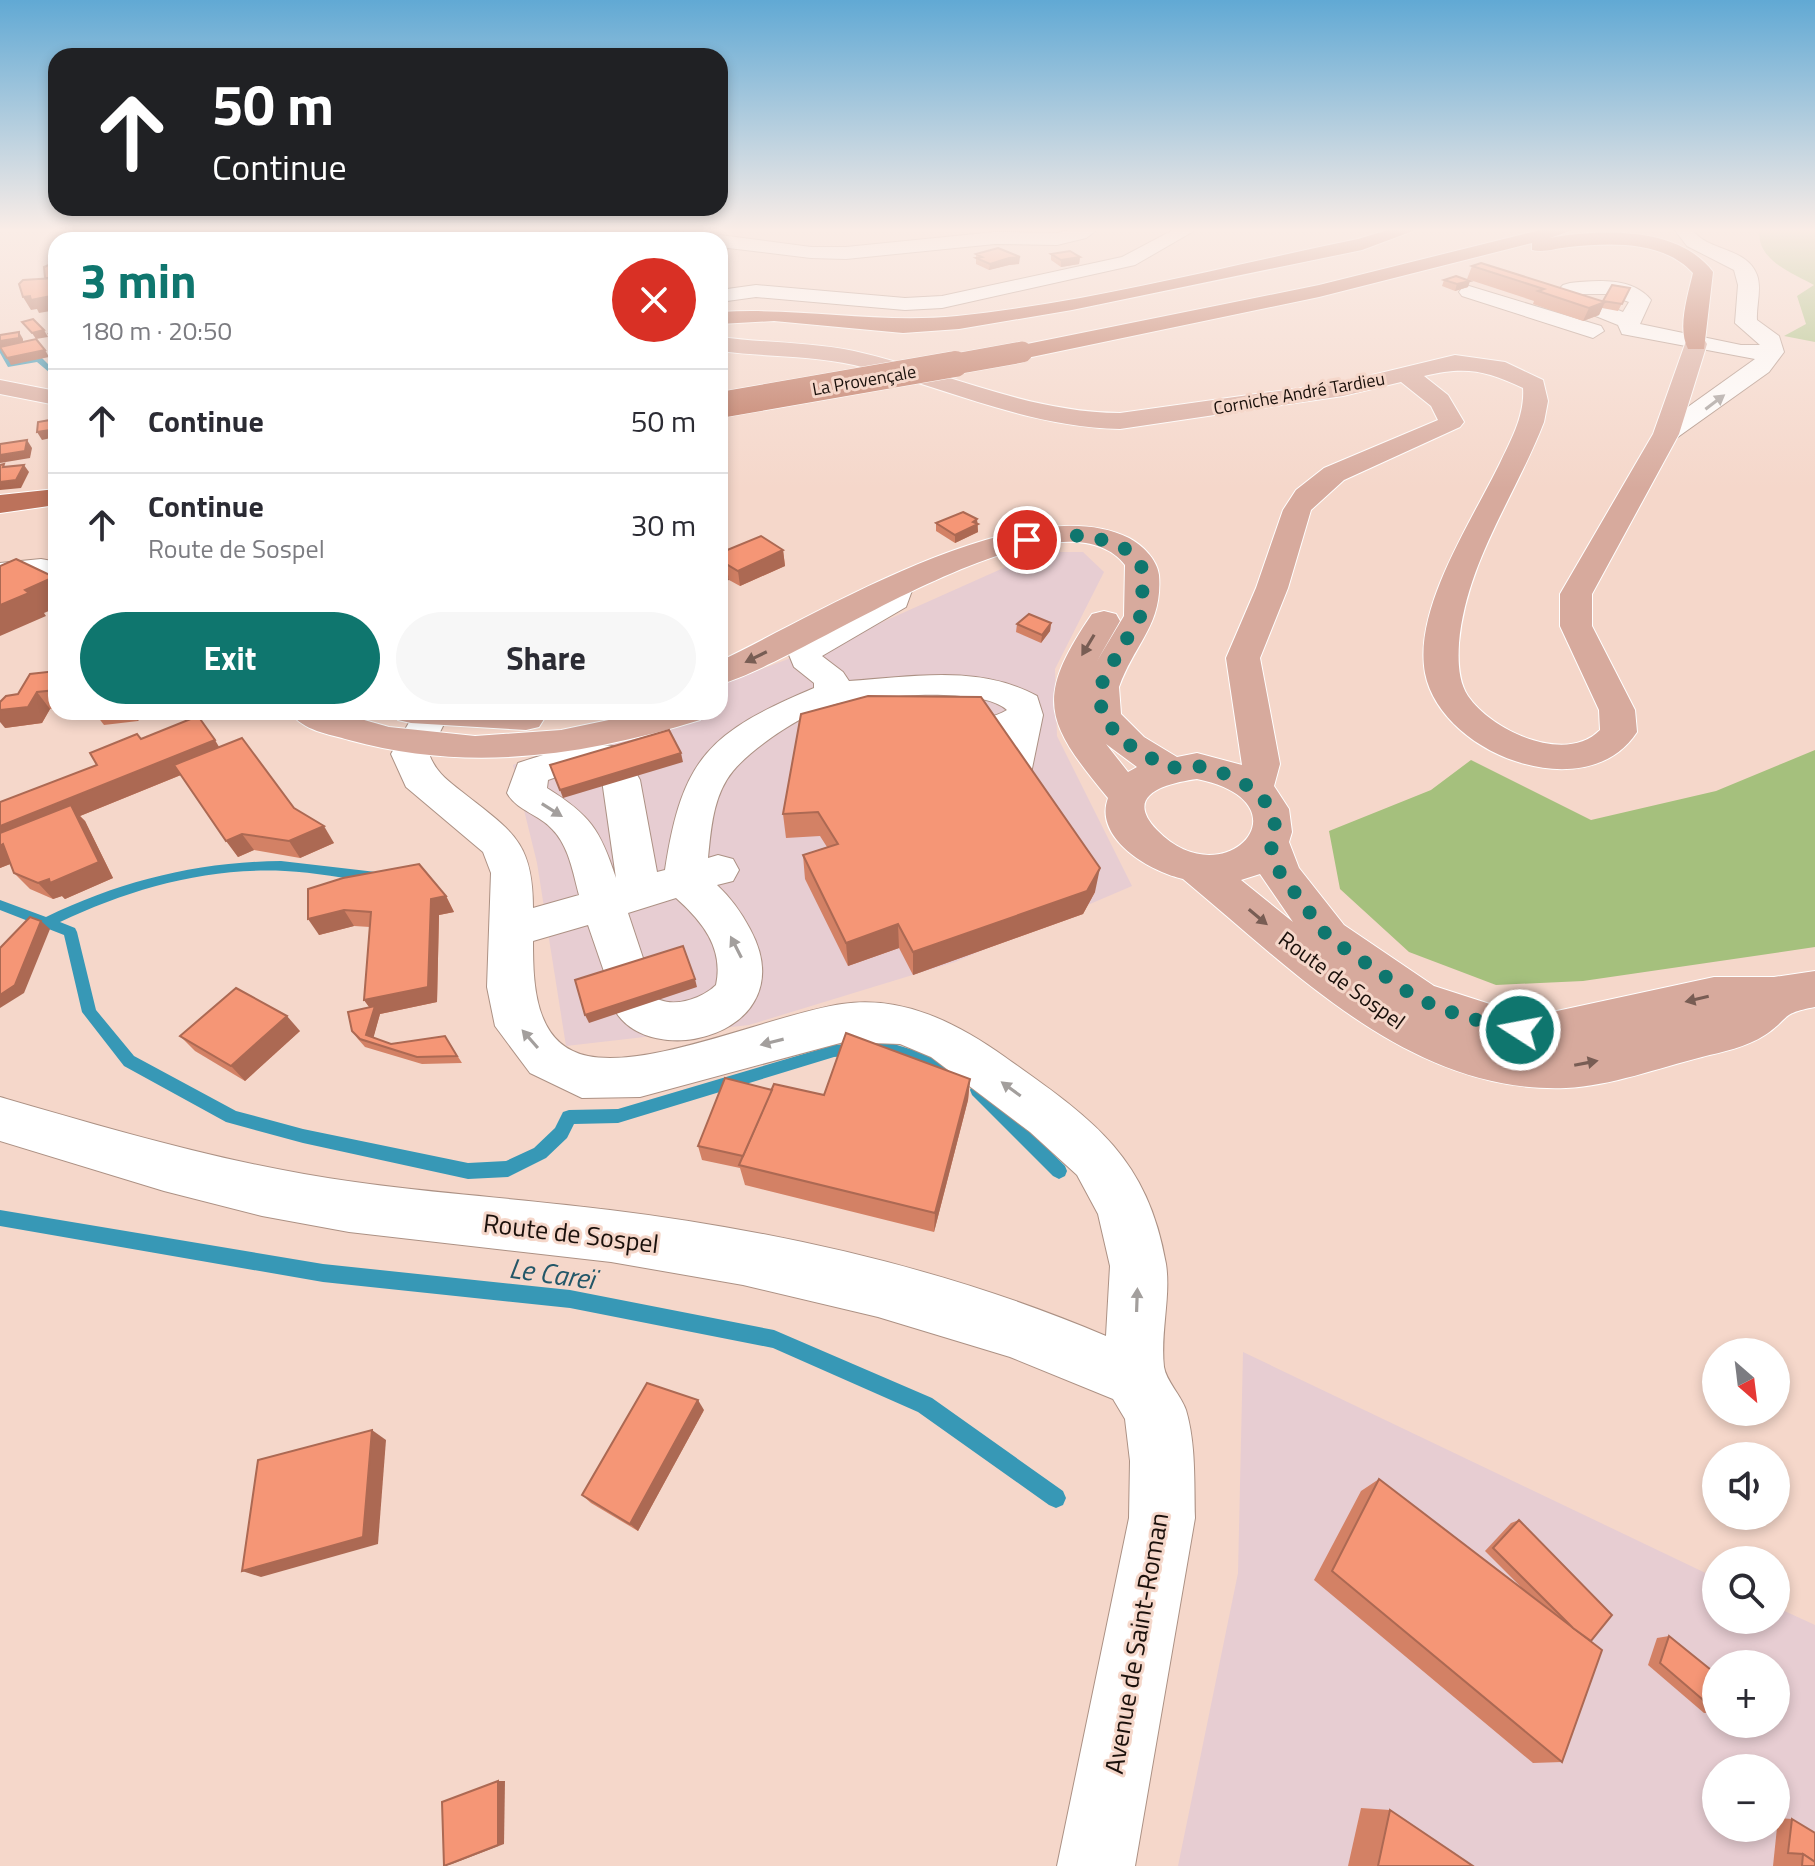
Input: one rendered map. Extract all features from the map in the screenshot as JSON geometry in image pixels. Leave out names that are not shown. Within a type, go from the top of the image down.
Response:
[{"type":"highway","points":[[728,318],[773,315]]},
{"type":"highway","points":[[775,315],[903,326],[1002,315]]},
{"type":"highway","name":"La Provençale","points":[[728,388],[995,342],[1124,315]]},
{"type":"highway","name":"La Provençale","points":[[728,404],[1022,352],[1202,315]]},
{"type":"highway","points":[[1693,352],[1695,315]]},
{"type":"highway","points":[[1693,352],[1712,315]]},
{"type":"highway","points":[[0,484],[48,479]]},
{"type":"highway","points":[[0,504],[48,498]]},
{"type":"main road","name":"Corniche André Tardieu","points":[[728,345],[853,358],[1037,412],[1087,422],[1120,421],[1343,389],[1405,374],[1442,402],[1450,412],[1451,422],[1334,474],[1306,496],[1297,510],[1272,588],[1243,658],[1261,764],[1254,789]]},
{"type":"main road","points":[[1405,374],[1442,364],[1474,362],[1517,374],[1537,389],[1533,413],[1517,457],[1462,565],[1450,608],[1442,672],[1450,701],[1471,723],[1517,748],[1539,753],[1591,753],[1611,744],[1619,732],[1617,710],[1576,626],[1576,594],[1666,434],[1693,352]]},
{"type":"main road","points":[[0,387],[48,396]]},
{"type":"main road","points":[[728,670],[898,585],[956,560],[1051,535],[1108,540],[1128,550],[1140,563],[1144,574],[1140,617],[1104,677],[1099,695],[1103,716],[1121,740],[1182,767],[1217,770],[1254,789],[1269,806],[1275,825],[1270,844],[1259,856],[1242,865],[1197,868],[1169,861],[1146,847],[1130,830],[1123,812],[1126,794],[1149,773],[1182,767],[1255,733]]},
{"type":"main road","points":[[728,697],[975,572],[1006,546]]},
{"type":"main road","points":[[1126,794],[1077,731],[1068,693],[1072,675],[1088,642],[1111,612],[1141,589]]},
{"type":"main road","points":[[329,720],[369,735],[419,737],[536,720]]},
{"type":"main road","points":[[419,737],[445,749],[546,743],[617,731],[658,720]]},
{"type":"main road","name":"Route de Sospel","points":[[1270,844],[1280,873],[1328,937],[1418,999],[1464,1017],[1543,1034],[1714,996],[1795,992]]},
{"type":"main road","name":"Route de Sospel","points":[[1197,868],[1307,958],[1396,1023],[1457,1050],[1518,1065],[1566,1067],[1731,1028],[1746,1024],[1795,992]]},
{"type":"street","points":[[1544,315],[1632,342],[1767,359]]},
{"type":"street","points":[[1666,434],[1767,359],[1771,341],[1746,323],[1747,315]]},
{"type":"street","points":[[1628,321],[1630,329],[1693,352]]},
{"type":"street","points":[[0,572],[41,568]]},
{"type":"street","points":[[832,693],[831,679],[806,660],[804,650],[895,600],[898,585]]},
{"type":"street","points":[[622,899],[566,818],[526,793],[531,772],[570,759],[616,768],[630,990],[650,1019],[690,1019],[724,1007],[739,986],[743,960],[701,876],[699,795],[713,769],[764,725],[832,693],[972,684],[1011,693],[1024,704],[1025,715],[1008,791],[1045,836]]},
{"type":"street","points":[[902,731],[990,732],[1009,727],[1025,715]]},
{"type":"street","points":[[419,737],[500,844],[512,873],[510,987],[519,1026],[547,1058],[582,1077],[640,1076],[844,1023],[903,1025],[948,1043],[1048,1116],[1095,1158],[1124,1208],[1138,1266],[1134,1378]]},
{"type":"street","points":[[512,931],[701,876]]},
{"type":"street","name":"Route de Sospel","points":[[0,1119],[262,1191],[416,1215],[714,1251],[875,1290],[1017,1331],[1070,1348],[1134,1378]]},
{"type":"street","name":"Avenue de Saint-Roman","points":[[1096,1866],[1162,1518],[1162,1461],[1155,1410],[1134,1378]]},
{"type":"shaded area","points":[[1039,552],[1083,552],[1104,572],[1055,669],[1057,736],[1132,886],[955,962],[749,1025],[566,1046],[537,863],[513,765],[629,720],[728,720],[728,682],[869,628]]},
{"type":"shaded area","points":[[1243,1352],[1702,1571],[1702,1634],[1790,1634],[1790,1613],[1815,1625],[1815,1866],[1178,1866],[1238,1573]]},
{"type":"green space","points":[[1803,315],[1815,315],[1815,342],[1784,336],[1806,324]]},
{"type":"green space","points":[[1815,750],[1815,947],[1583,981],[1496,985],[1409,952],[1340,889],[1329,831],[1431,790],[1471,760],[1591,820],[1716,791]]},
{"type":"building","points":[[33,319],[44,330],[32,333],[22,322]]},
{"type":"building","points":[[19,332],[19,338],[0,341],[0,335]]},
{"type":"building","points":[[36,339],[45,350],[7,358],[0,347]]},
{"type":"building","points":[[48,420],[48,430],[37,432],[38,422]]},
{"type":"building","points":[[27,440],[25,451],[0,455],[0,444]]},
{"type":"building","points":[[4,464],[3,467],[24,465],[16,480],[0,482],[0,465]]},
{"type":"building","points":[[963,512],[977,519],[973,522],[978,524],[955,535],[936,523]]},
{"type":"building","points":[[761,536],[783,550],[738,571],[728,565],[728,550]]},
{"type":"building","points":[[16,559],[48,574],[48,580],[25,590],[29,593],[0,605],[0,566]]},
{"type":"building","points":[[1029,614],[1051,623],[1042,635],[1017,624]]},
{"type":"building","points":[[48,672],[48,691],[37,692],[28,707],[0,710],[0,702],[6,696],[18,694],[30,674]]},
{"type":"building","points":[[868,696],[981,697],[1100,868],[1087,891],[913,952],[898,924],[846,943],[803,855],[838,844],[818,812],[783,814],[801,714]]},
{"type":"building","points":[[188,720],[201,720],[215,740],[0,826],[0,802],[97,765],[90,753],[137,734],[141,739]]},
{"type":"building","points":[[669,730],[681,753],[560,790],[550,765]]},
{"type":"building","points":[[242,738],[294,808],[324,826],[289,841],[242,834],[226,841],[174,765]]},
{"type":"building","points":[[71,805],[99,862],[50,883],[49,879],[38,883],[14,873],[3,844],[0,846],[0,833]]},
{"type":"building","points":[[419,864],[446,896],[431,899],[428,987],[364,1000],[371,912],[344,910],[308,919],[308,889],[343,878]]},
{"type":"building","points":[[30,917],[41,921],[15,985],[0,995],[0,948]]},
{"type":"building","points":[[683,946],[695,979],[585,1015],[575,980]]},
{"type":"building","points":[[236,988],[287,1016],[231,1066],[180,1036]]},
{"type":"building","points":[[375,1006],[366,1035],[391,1044],[445,1036],[457,1056],[417,1057],[360,1039],[352,1031],[348,1012]]},
{"type":"building","points":[[846,1033],[970,1079],[935,1213],[739,1165],[774,1084],[824,1095]]},
{"type":"building","points":[[725,1078],[772,1090],[743,1156],[698,1146]]},
{"type":"building","points":[[647,1383],[698,1400],[630,1524],[582,1495]]},
{"type":"building","points":[[372,1430],[363,1537],[242,1571],[258,1460]]},
{"type":"building","points":[[1379,1479],[1602,1650],[1562,1762],[1332,1571]]},
{"type":"building","points":[[1519,1520],[1612,1615],[1591,1641],[1573,1628],[1493,1548]]},
{"type":"building","points":[[1669,1636],[1702,1663],[1702,1699],[1660,1663]]},
{"type":"building","points":[[498,1781],[498,1845],[444,1866],[442,1802]]},
{"type":"building","points":[[1390,1810],[1473,1866],[1378,1866]]},
{"type":"building","points":[[1792,1819],[1815,1833],[1815,1862],[1803,1854],[1788,1853]]},
{"type":"building","points":[[1803,1854],[1815,1862],[1815,1866],[1802,1866]]},
{"type":"waterway","points":[[2,350],[11,365],[39,360],[48,368]]},
{"type":"waterway","points":[[50,921],[111,894],[178,875],[212,870],[281,866],[376,877]]},
{"type":"waterway","points":[[0,905],[70,932],[89,1012],[129,1061],[232,1117],[303,1136],[468,1171],[508,1169],[540,1153],[561,1133],[569,1117],[618,1116],[834,1051],[884,1047],[931,1062],[956,1077]]},
{"type":"waterway","points":[[978,1090],[1059,1171]]},
{"type":"waterway","name":"Le Careï","points":[[0,1218],[323,1273],[570,1299],[774,1339],[925,1405],[1056,1498]]},
{"type":"route","points":[[1027,540],[1051,535],[1092,536],[1128,550],[1140,563],[1144,574],[1140,617],[1104,677],[1099,695],[1103,716],[1121,740],[1168,768],[1197,766],[1217,770],[1254,789],[1269,806],[1275,825],[1270,844],[1280,873],[1328,937],[1418,999],[1464,1017],[1520,1030]]}]
